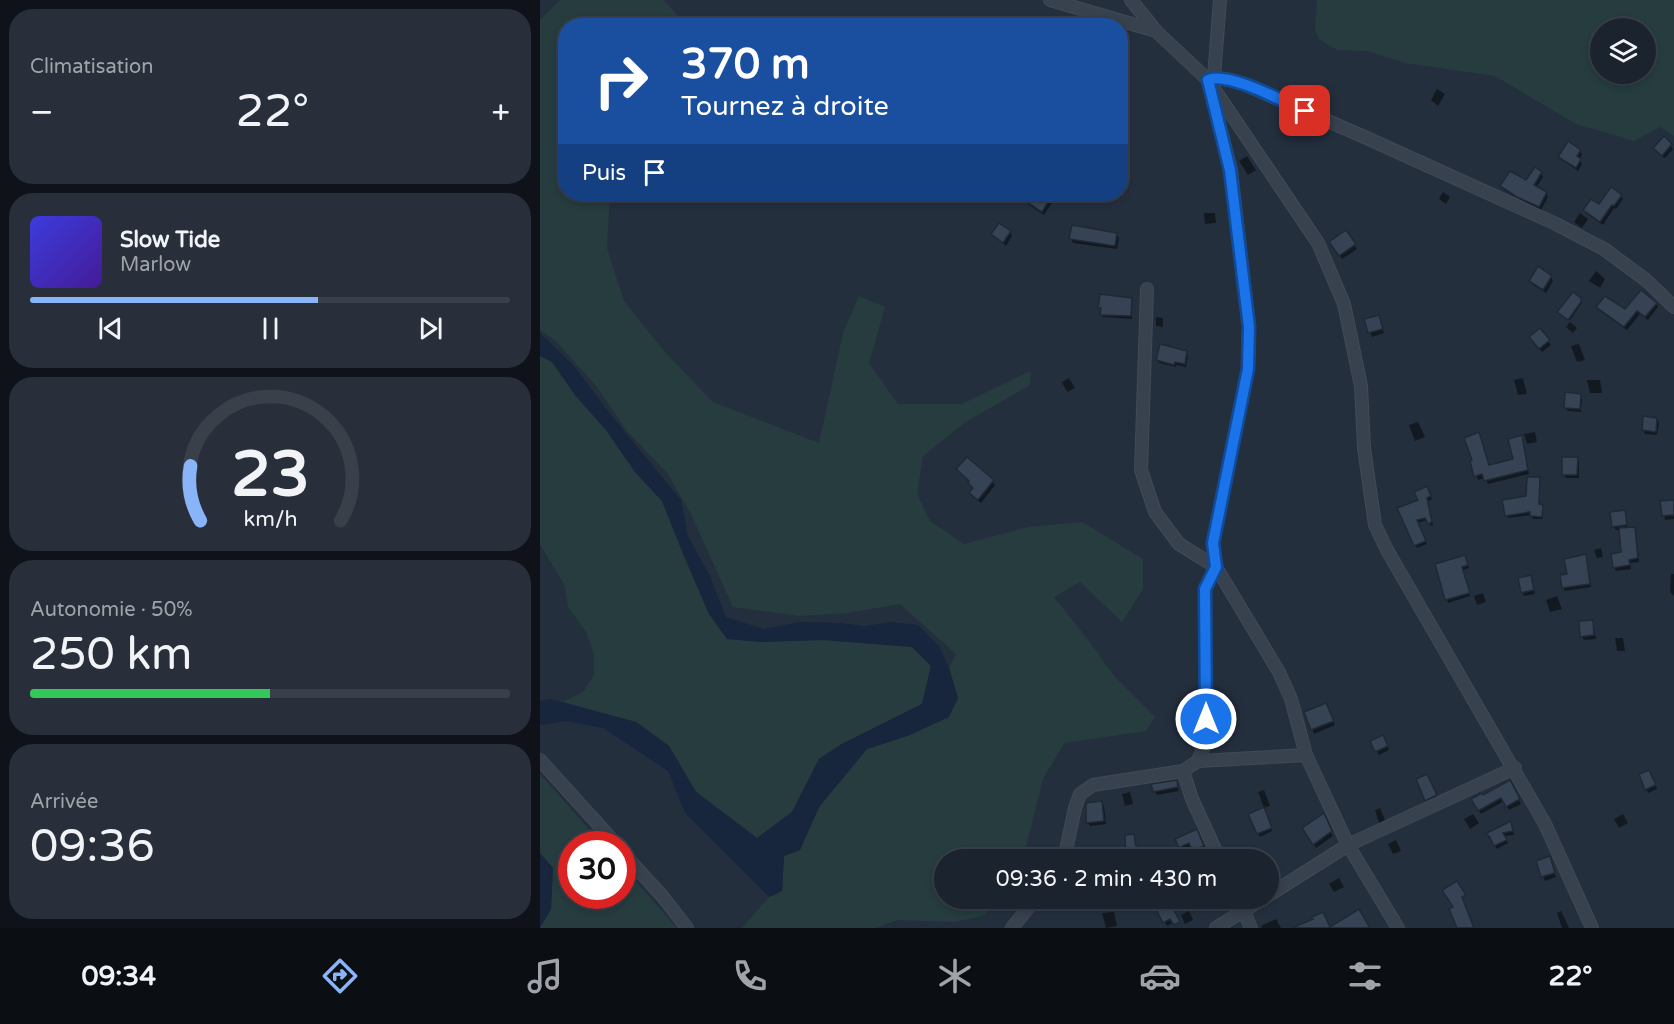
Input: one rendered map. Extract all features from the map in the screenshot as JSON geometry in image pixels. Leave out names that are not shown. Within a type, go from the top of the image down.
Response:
[{"type":"street","points":[[1050,0],[1112,18]]},
{"type":"street","points":[[1131,0],[1156,31],[1211,79],[1317,243],[1344,304],[1361,386],[1364,448],[1375,525],[1387,550],[1515,768],[1545,824],[1592,928]]},
{"type":"street","points":[[1220,0],[1211,79],[1230,170],[1249,327],[1248,369],[1213,543],[1216,567],[1279,672],[1290,699],[1306,755],[1348,845],[1398,928]]},
{"type":"street","points":[[1128,23],[1156,31]]},
{"type":"street","points":[[1211,79],[1241,83],[1554,223],[1604,249],[1646,280],[1674,307]]},
{"type":"street","points":[[1147,289],[1141,470],[1155,512],[1179,544],[1216,567]]},
{"type":"street","points":[[1198,761],[1206,741],[1205,589],[1216,567]]},
{"type":"street","points":[[1066,849],[1080,794],[1093,785],[1183,771],[1198,761],[1306,755]]},
{"type":"street","points":[[540,760],[604,831]]},
{"type":"street","points":[[1279,889],[1348,845],[1515,768]]},
{"type":"street","points":[[1183,771],[1192,799],[1215,849]]},
{"type":"street","points":[[636,867],[687,928]]},
{"type":"street","points":[[1012,928],[1027,909]]},
{"type":"street","points":[[1216,928],[1247,909]]},
{"type":"street","points":[[1244,911],[1251,928]]},
{"type":"green space","points":[[560,0],[664,0],[680,18],[558,18],[558,201],[610,201],[607,248],[624,301],[663,350],[713,402],[819,443],[843,333],[859,296],[885,307],[869,363],[898,404],[962,404],[1030,371],[1030,385],[964,423],[923,456],[917,494],[930,521],[964,544],[1028,527],[1082,522],[1143,559],[1143,589],[1122,622],[1080,582],[1054,597],[1115,677],[1155,717],[1146,731],[1064,743],[1043,779],[1026,849],[934,849],[934,909],[993,909],[982,916],[955,922],[897,920],[876,928],[742,928],[769,897],[782,891],[784,856],[800,850],[819,807],[867,749],[910,735],[958,698],[949,668],[956,654],[900,604],[847,613],[800,616],[733,607],[691,514],[667,473],[627,431],[597,387],[556,341],[540,330],[540,20]]},
{"type":"green space","points":[[1317,0],[1674,0],[1674,136],[1660,127],[1634,141],[1576,124],[1495,76],[1405,63],[1367,51],[1337,50],[1319,39],[1315,30]]},
{"type":"green space","points":[[540,356],[552,362],[575,395],[606,430],[635,472],[662,501],[709,614],[727,639],[761,642],[823,640],[912,647],[931,666],[922,704],[840,745],[819,759],[792,812],[757,838],[696,792],[669,746],[636,722],[563,702],[583,692],[594,675],[594,654],[586,632],[568,607],[565,586],[540,544]]},
{"type":"green space","points":[[540,774],[590,831],[558,831],[558,909],[636,909],[636,882],[677,928],[540,928],[551,909],[553,868],[540,853]]},
{"type":"water","points":[[540,333],[574,366],[681,500],[688,536],[710,576],[726,617],[764,629],[800,622],[864,626],[892,622],[918,625],[939,646],[949,668],[958,698],[949,717],[910,735],[867,749],[819,807],[800,850],[784,856],[782,891],[769,897],[685,813],[668,771],[603,728],[566,721],[540,725],[540,701],[550,699],[636,722],[669,746],[696,792],[757,838],[792,812],[819,759],[840,745],[922,704],[931,666],[912,647],[823,640],[761,642],[727,639],[709,614],[662,501],[635,472],[606,430],[575,395],[552,362],[540,356]]},
{"type":"water","points":[[540,853],[553,868],[551,909],[540,928]]},
{"type":"building","points":[[1664,136],[1672,144],[1662,156],[1653,148]]},
{"type":"building","points":[[1568,141],[1581,150],[1577,156],[1581,159],[1576,168],[1558,157]]},
{"type":"building","points":[[1535,167],[1542,172],[1534,185],[1547,192],[1539,207],[1500,186],[1510,171],[1526,180]]},
{"type":"building","points":[[1611,187],[1622,195],[1600,222],[1583,210],[1591,199],[1599,204]]},
{"type":"building","points":[[1026,201],[1049,201],[1042,212]]},
{"type":"building","points":[[999,223],[1011,231],[1003,243],[991,234]]},
{"type":"building","points":[[1072,225],[1117,233],[1115,246],[1069,239]]},
{"type":"building","points":[[1346,230],[1356,244],[1339,256],[1329,242]]},
{"type":"building","points":[[1538,266],[1552,276],[1543,290],[1529,281]]},
{"type":"building","points":[[1641,290],[1657,303],[1645,317],[1637,311],[1624,327],[1596,307],[1605,296],[1625,309]]},
{"type":"building","points":[[1573,292],[1581,298],[1581,302],[1568,320],[1557,312]]},
{"type":"building","points":[[1100,294],[1132,298],[1131,316],[1100,315],[1101,308],[1098,308]]},
{"type":"building","points":[[1379,315],[1383,329],[1368,333],[1364,319]]},
{"type":"building","points":[[1540,328],[1550,340],[1539,349],[1529,337]]},
{"type":"building","points":[[1160,344],[1187,351],[1185,364],[1175,362],[1174,365],[1156,360]]},
{"type":"building","points":[[1565,392],[1581,394],[1580,409],[1564,408]]},
{"type":"building","points":[[1643,416],[1657,418],[1656,432],[1642,430]]},
{"type":"building","points":[[1479,432],[1489,465],[1513,459],[1508,439],[1522,435],[1528,470],[1484,481],[1482,474],[1474,477],[1470,461],[1472,460],[1464,438]]},
{"type":"building","points":[[967,457],[994,480],[978,500],[969,493],[973,488],[968,483],[969,481],[956,469]]},
{"type":"building","points":[[1562,457],[1578,457],[1577,475],[1562,475]]},
{"type":"building","points":[[1527,477],[1540,477],[1539,504],[1543,505],[1542,517],[1530,516],[1530,512],[1505,516],[1502,500],[1526,496]]},
{"type":"building","points":[[1427,486],[1431,496],[1427,498],[1432,522],[1428,524],[1425,518],[1417,520],[1426,541],[1414,546],[1397,508],[1418,500],[1414,492]]},
{"type":"building","points":[[1674,500],[1674,515],[1662,516],[1660,501]]},
{"type":"building","points":[[1625,510],[1627,525],[1612,527],[1610,512]]},
{"type":"building","points":[[1635,527],[1638,558],[1629,560],[1630,565],[1613,568],[1611,554],[1621,552],[1619,528]]},
{"type":"building","points":[[1586,554],[1590,584],[1562,588],[1560,575],[1567,574],[1564,559]]},
{"type":"building","points":[[1465,555],[1468,565],[1462,567],[1470,593],[1445,600],[1435,564]]},
{"type":"building","points":[[1531,575],[1534,590],[1521,593],[1518,578]]},
{"type":"building","points":[[1593,620],[1594,635],[1580,637],[1579,621]]},
{"type":"building","points":[[1326,703],[1334,721],[1311,730],[1304,712]]},
{"type":"building","points":[[1383,735],[1388,746],[1375,752],[1370,741]]},
{"type":"building","points":[[1649,770],[1656,785],[1645,790],[1639,774]]},
{"type":"building","points":[[1427,774],[1437,795],[1425,801],[1416,779]]},
{"type":"building","points":[[1177,780],[1178,787],[1153,792],[1151,784]]},
{"type":"building","points":[[1510,780],[1520,799],[1506,807],[1501,798],[1478,811],[1471,799]]},
{"type":"building","points":[[1102,801],[1104,821],[1086,823],[1086,803]]},
{"type":"building","points":[[1264,807],[1272,828],[1257,834],[1248,814]]},
{"type":"building","points":[[1324,813],[1332,831],[1313,845],[1302,828]]},
{"type":"building","points":[[1511,821],[1513,831],[1503,833],[1507,840],[1494,846],[1489,836],[1485,834]]},
{"type":"building","points":[[1197,829],[1204,846],[1191,849],[1189,843],[1179,848],[1175,839]]},
{"type":"building","points":[[1134,834],[1136,849],[1126,849],[1125,835]]},
{"type":"building","points":[[1550,856],[1555,873],[1541,877],[1536,861]]},
{"type":"building","points":[[1457,881],[1466,895],[1462,897],[1474,928],[1457,928],[1449,909],[1453,907],[1442,890]]},
{"type":"building","points":[[1156,909],[1174,909],[1180,922],[1174,925],[1170,919],[1163,923]]},
{"type":"building","points":[[1359,909],[1370,928],[1292,928],[1323,912],[1330,927]]},
{"type":"route","points":[[1206,719],[1205,589],[1216,567],[1213,543],[1248,369],[1249,327],[1230,170],[1208,80],[1214,77],[1241,83],[1305,111]]}]
